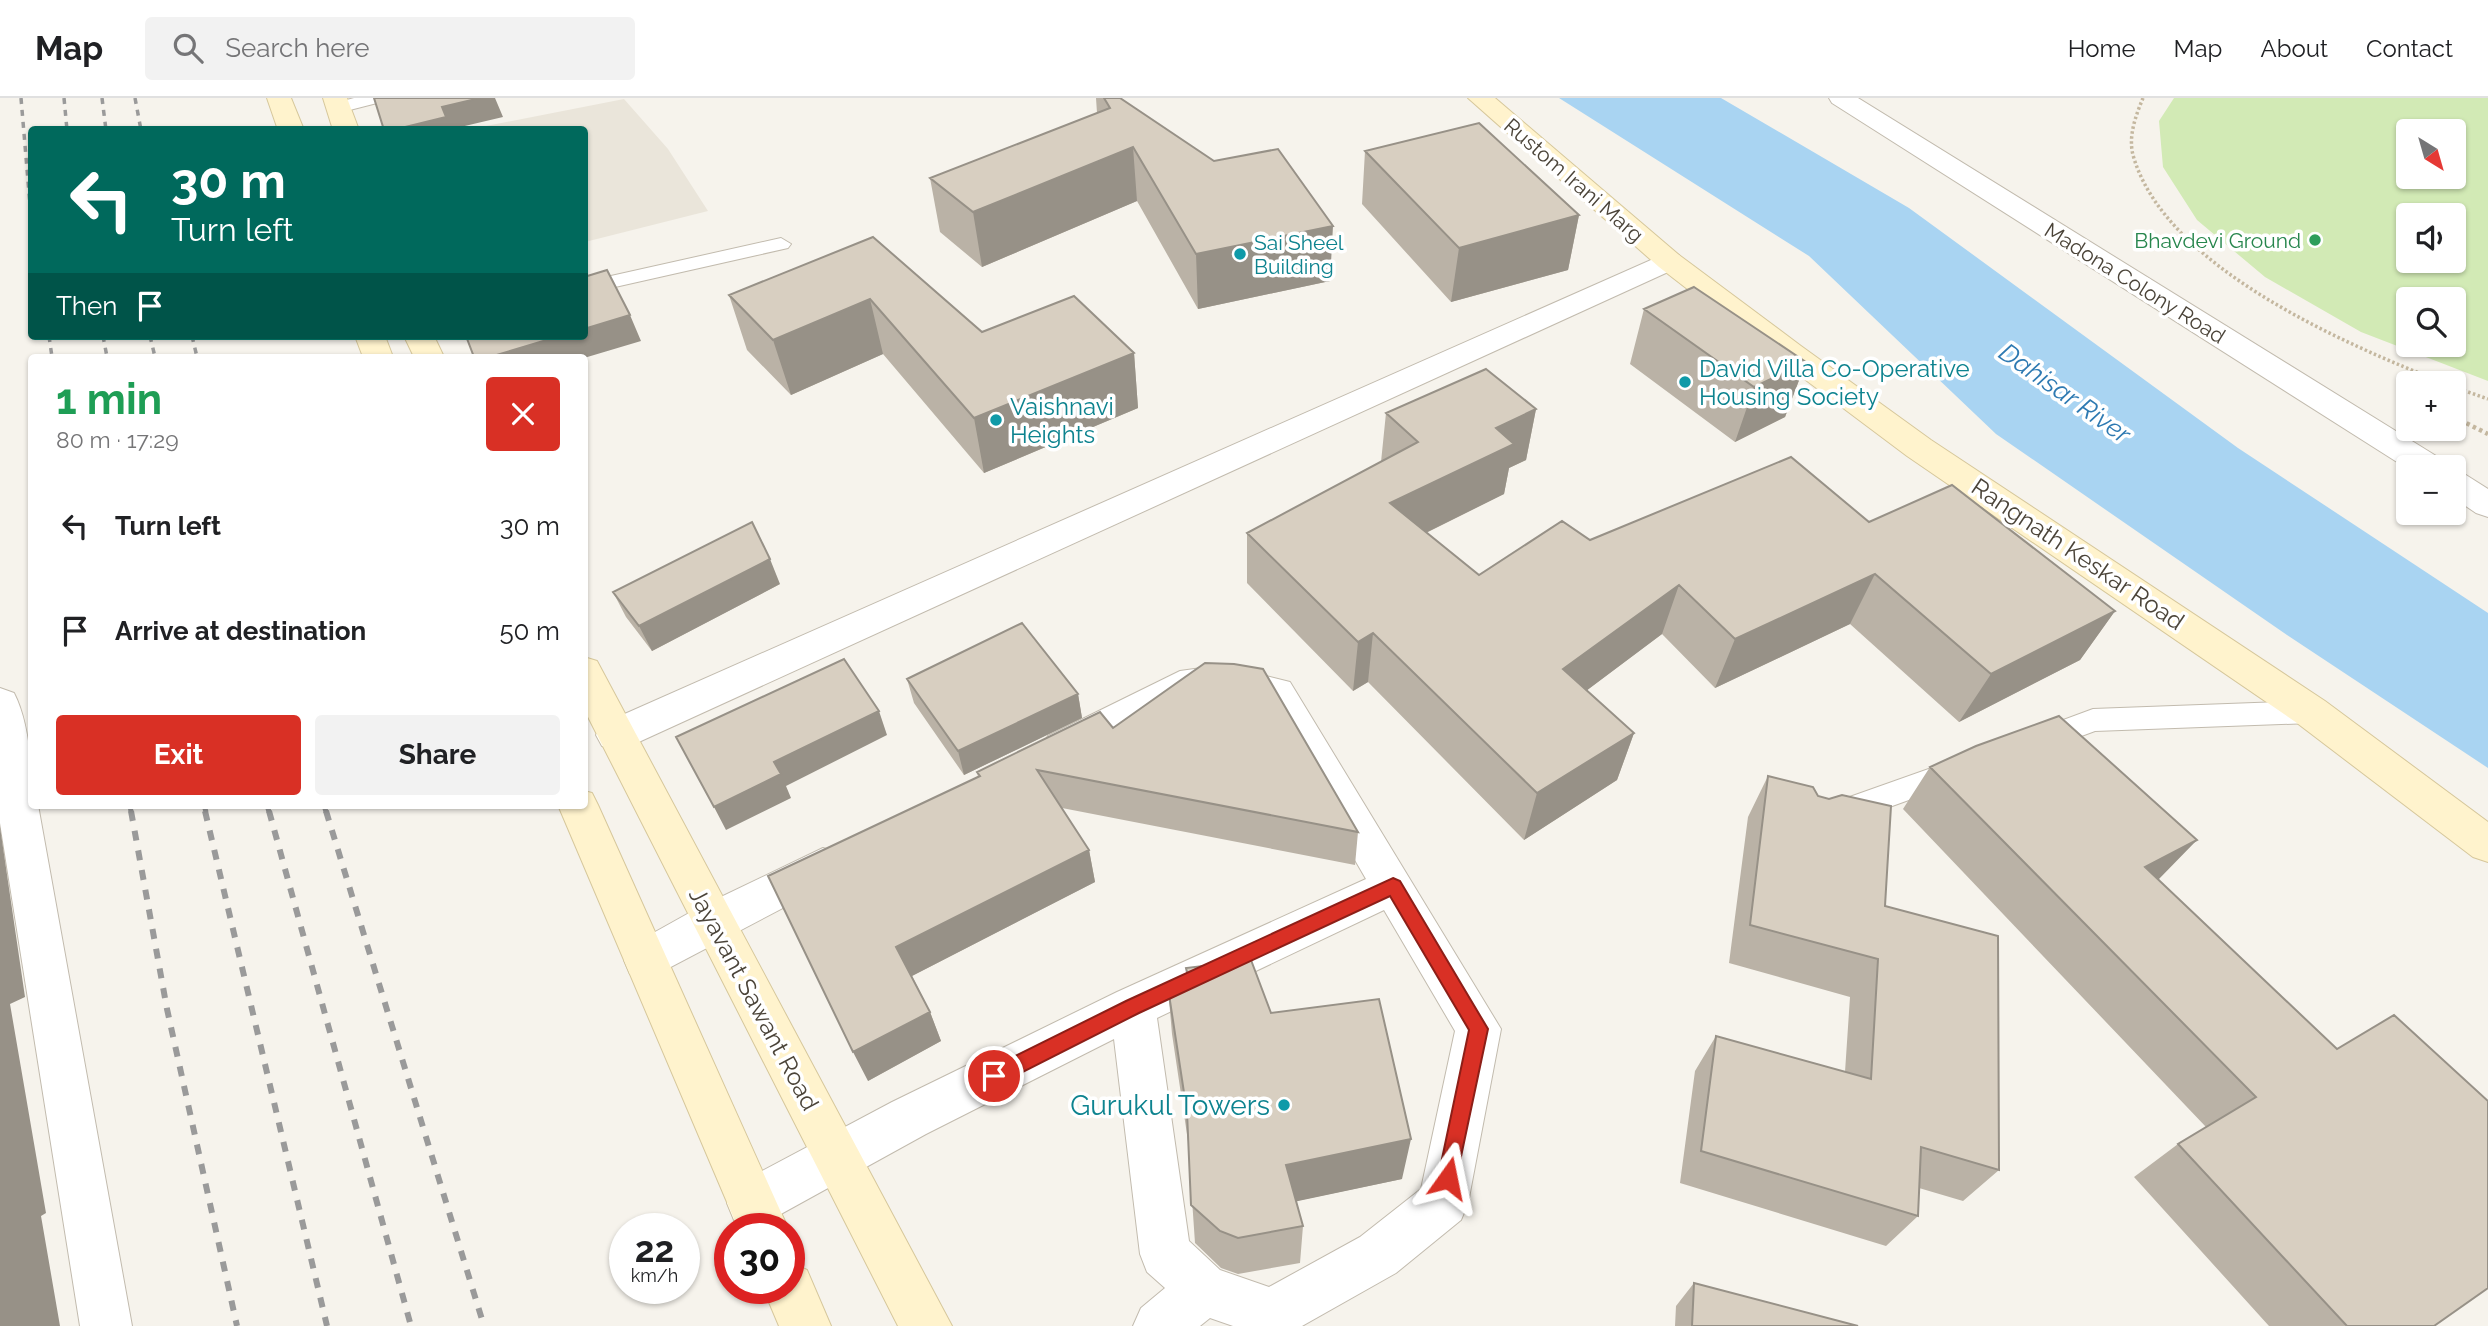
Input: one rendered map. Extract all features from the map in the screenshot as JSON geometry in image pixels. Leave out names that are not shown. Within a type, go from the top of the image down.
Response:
[{"type":"street","points":[[279,98],[290,126]]},
{"type":"street","name":"Rustom Irani Marg","points":[[1480,98],[1669,261]]},
{"type":"street","name":"Madona Colony Road","points":[[1842,98],[2410,455]]},
{"type":"street","points":[[616,735],[1669,261]]},
{"type":"street","name":"Rangnath Keskar Road","points":[[1669,261],[1919,448],[2311,712],[2488,845]]},
{"type":"street","points":[[2466,491],[2488,505]]},
{"type":"street","name":"Jayavant Sawant Road","points":[[588,679],[926,1326]]},
{"type":"street","points":[[1022,767],[1193,681],[1223,679],[1258,685],[1277,692],[1478,1029],[1443,1203],[1378,1255],[1272,1314],[1204,1290],[1165,1254],[1133,1007]]},
{"type":"street","points":[[0,703],[106,1326]]},
{"type":"street","points":[[580,809],[757,1213]]},
{"type":"street","points":[[646,960],[713,921],[863,846]]},
{"type":"street","points":[[762,1213],[836,1155],[1133,1007],[1393,886]]},
{"type":"street","points":[[1159,1326],[1204,1290]]},
{"type":"street","points":[[796,1304],[806,1326]]},
{"type":"lane","points":[[340,112],[374,98]]},
{"type":"lane","points":[[588,287],[781,244]]},
{"type":"lane","points":[[2015,749],[2093,720],[2311,712]]},
{"type":"lane","points":[[1807,825],[1976,763]]},
{"type":"path","points":[[2143,98],[2133,121],[2133,155],[2149,192],[2182,233],[2234,275],[2299,317],[2410,371]]},
{"type":"path","points":[[2466,391],[2488,398]]},
{"type":"path","points":[[2466,423],[2488,434]]},
{"type":"shaded area","points":[[624,99],[668,149],[708,211],[588,241],[588,126],[486,126]]},
{"type":"green space","name":"Bhavdevi Ground","points":[[2174,98],[2488,98],[2488,381],[2426,357],[2466,357],[2466,287],[2396,287],[2396,346],[2361,332],[2265,277],[2197,220],[2163,167],[2159,121]]},
{"type":"water","name":"Dahisar River","points":[[1559,98],[1721,98],[1909,208],[2238,448],[2488,613],[2488,768],[2287,635],[1996,434],[1809,256]]},
{"type":"building","points":[[374,98],[480,98],[442,107],[446,117],[409,126],[383,126]]},
{"type":"building","points":[[1104,98],[1120,98],[1214,161],[1278,149],[1333,226],[1196,254],[1133,147],[973,212],[930,178],[1110,108]]},
{"type":"building","points":[[1479,123],[1579,215],[1459,248],[1365,151]]},
{"type":"building","points":[[873,237],[982,332],[1074,296],[1134,353],[974,418],[870,299],[773,340],[729,295]]},
{"type":"building","points":[[607,270],[630,315],[588,328],[588,276]]},
{"type":"building","points":[[1694,287],[1806,362],[1754,387],[1644,309]]},
{"type":"building","points":[[468,340],[547,340],[500,354],[473,354]]},
{"type":"building","points":[[1486,369],[1536,409],[1496,428],[1514,444],[1390,503],[1479,575],[1562,521],[1590,540],[1791,457],[1869,522],[1952,485],[2115,611],[1991,674],[1875,574],[1735,639],[1679,585],[1563,669],[1634,733],[1537,793],[1373,633],[1358,642],[1247,533],[1418,442],[1386,413]]},
{"type":"building","points":[[752,522],[770,559],[639,626],[613,592]]},
{"type":"building","points":[[1022,623],[1078,694],[958,751],[907,679]]},
{"type":"building","points":[[844,659],[879,711],[774,762],[781,774],[714,807],[676,737]]},
{"type":"building","points":[[1205,663],[1263,669],[1358,832],[1037,770],[1089,850],[896,947],[930,1012],[853,1052],[768,876],[980,776],[977,772],[1100,712],[1113,728]]},
{"type":"building","points":[[2059,716],[2197,840],[2145,867],[2337,1049],[2394,1015],[2488,1101],[2488,1288],[2434,1326],[2347,1326],[2178,1144],[2256,1097],[1930,767],[1976,746]]},
{"type":"building","points":[[1768,776],[1813,787],[1818,796],[1829,799],[1842,795],[1891,806],[1885,906],[1998,936],[1999,1170],[1921,1147],[1918,1216],[1701,1151],[1716,1036],[1871,1079],[1878,959],[1750,925]]},
{"type":"building","name":"Gurukul Towers","points":[[1251,960],[1271,1013],[1379,999],[1411,1139],[1286,1165],[1303,1226],[1238,1238],[1220,1231],[1191,1205],[1187,1112],[1168,988],[1190,985],[1186,968]]},
{"type":"building","points":[[1694,1283],[1858,1326],[1692,1326]]},
{"type":"railway","points":[[21,98],[28,181]]},
{"type":"railway","points":[[64,98],[67,126]]},
{"type":"railway","points":[[102,98],[106,126]]},
{"type":"railway","points":[[135,98],[140,126]]},
{"type":"railway","points":[[50,340],[52,354]]},
{"type":"railway","points":[[104,340],[106,354]]},
{"type":"railway","points":[[151,340],[154,354]]},
{"type":"railway","points":[[193,340],[196,354]]},
{"type":"railway","points":[[131,811],[167,1009],[237,1326]]},
{"type":"railway","points":[[205,811],[327,1326]]},
{"type":"railway","points":[[269,811],[411,1326]]},
{"type":"railway","points":[[326,811],[484,1326]]},
{"type":"place","name":"Bhavdevi Ground","points":[[2315,240]]},
{"type":"place","name":"Sai Sheel Building","points":[[1240,254]]},
{"type":"place","name":"David Villa Co-Operative Housing Society","points":[[1685,382]]},
{"type":"place","name":"Vaishnavi Heights","points":[[996,420]]},
{"type":"place","name":"Gurukul Towers","points":[[1284,1105]]},
{"type":"route","points":[[994,1076],[1133,1007],[1393,886],[1478,1029],[1448,1178]]}]
